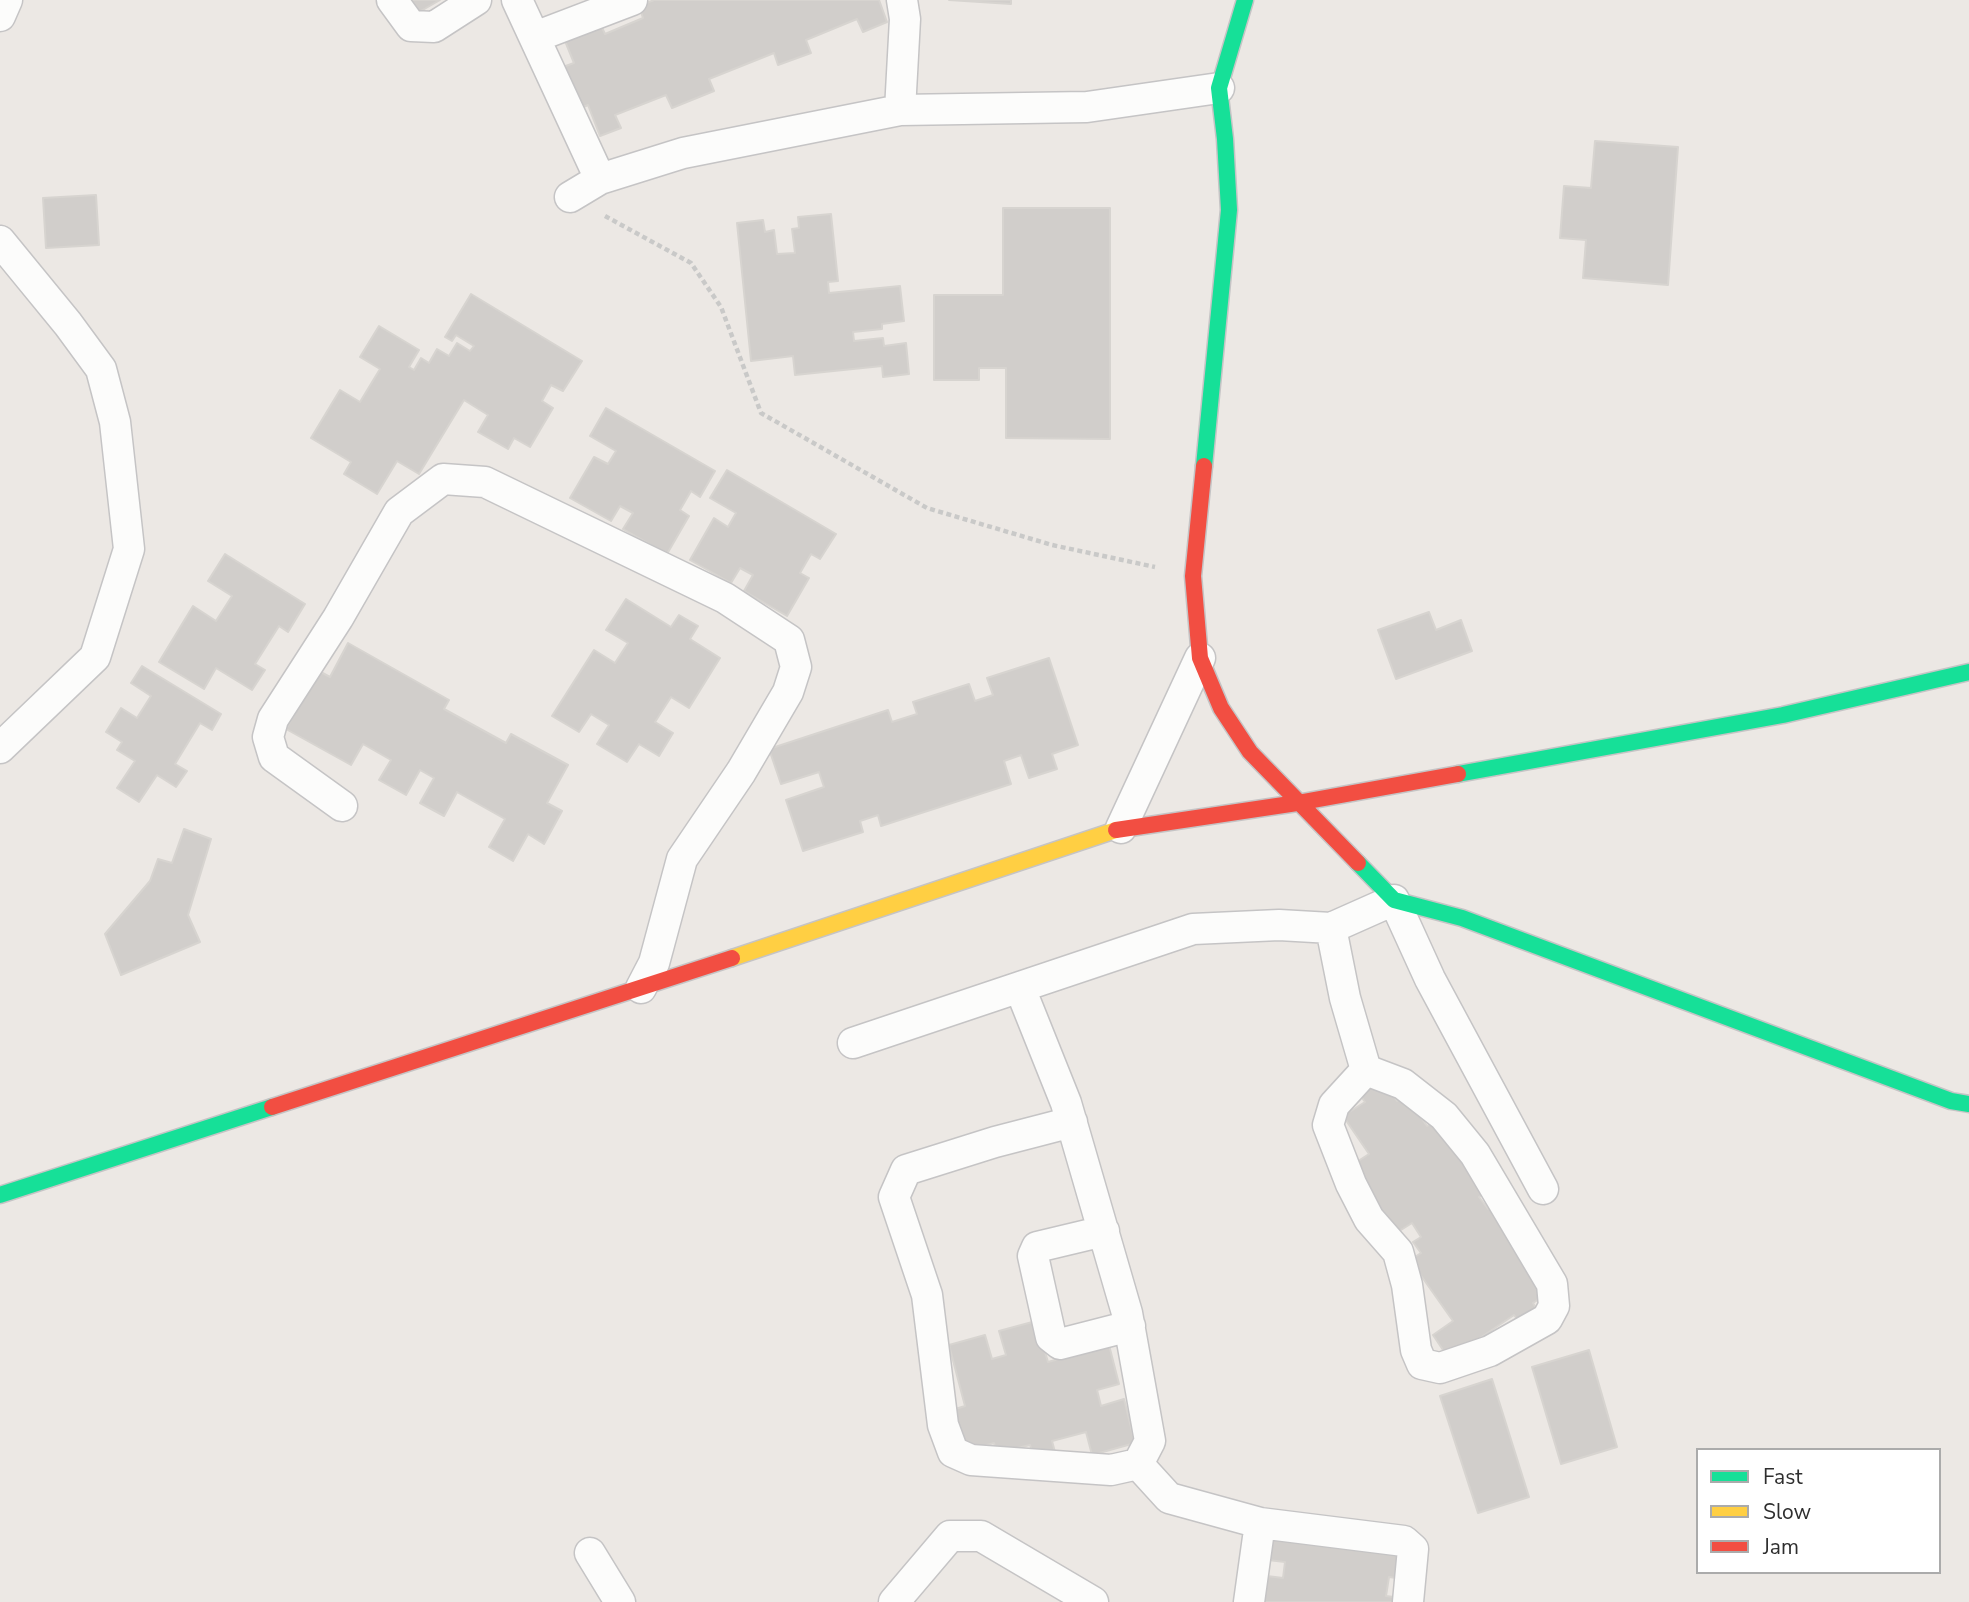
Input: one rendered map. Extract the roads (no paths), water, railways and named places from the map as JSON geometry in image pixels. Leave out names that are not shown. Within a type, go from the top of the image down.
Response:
[{"type":"street","points":[[0,16],[7,0]]},
{"type":"street","points":[[392,0],[411,26],[434,27],[476,0]]},
{"type":"street","points":[[517,0],[600,179]]},
{"type":"street","points":[[535,37],[632,0]]},
{"type":"street","points":[[900,110],[905,19],[902,0]]},
{"type":"street","points":[[1245,0],[1219,88],[1229,210],[1193,576],[1200,658],[1221,708],[1250,752],[1394,900],[1430,979],[1543,1189]]},
{"type":"street","points":[[570,197],[600,179],[683,153],[900,110],[1087,107],[1219,88]]},
{"type":"street","points":[[0,241],[101,369],[115,422],[129,549],[95,657],[0,748]]},
{"type":"street","points":[[342,806],[274,757],[268,737],[273,719],[338,618],[399,512],[443,480],[485,482],[725,598],[789,640],[796,667],[788,692],[741,772],[682,859],[654,963],[641,988]]},
{"type":"street","points":[[1121,828],[1200,658]]},
{"type":"street","points":[[0,1195],[641,988],[1121,828],[1297,803],[1783,715],[1969,672]]},
{"type":"street","points":[[853,1044],[1193,929],[1279,925],[1331,928],[1394,900],[1462,918],[1951,1101],[1969,1104]]},
{"type":"street","points":[[1331,928],[1345,998],[1366,1070]]},
{"type":"street","points":[[1020,988],[1072,1122],[1104,1231],[1129,1326],[1150,1441],[1138,1464],[1111,1470],[971,1460],[953,1452],[943,1425],[927,1295],[894,1197],[906,1170],[995,1142],[1072,1122]]},
{"type":"street","points":[[1366,1070],[1403,1084],[1444,1116],[1475,1154],[1552,1284],[1554,1306],[1547,1319],[1490,1351],[1440,1368],[1422,1364],[1416,1350],[1407,1285],[1398,1252],[1369,1219],[1351,1184],[1328,1125],[1334,1105],[1366,1070]]},
{"type":"street","points":[[1104,1231],[1037,1247],[1033,1256],[1051,1337],[1060,1344],[1129,1326]]},
{"type":"street","points":[[1138,1464],[1169,1498],[1260,1523],[1404,1541],[1413,1549],[1408,1602]]},
{"type":"street","points":[[1249,1602],[1260,1523]]},
{"type":"street","points":[[894,1602],[950,1536],[981,1536],[1093,1602]]},
{"type":"street","points":[[590,1553],[620,1602]]}]
